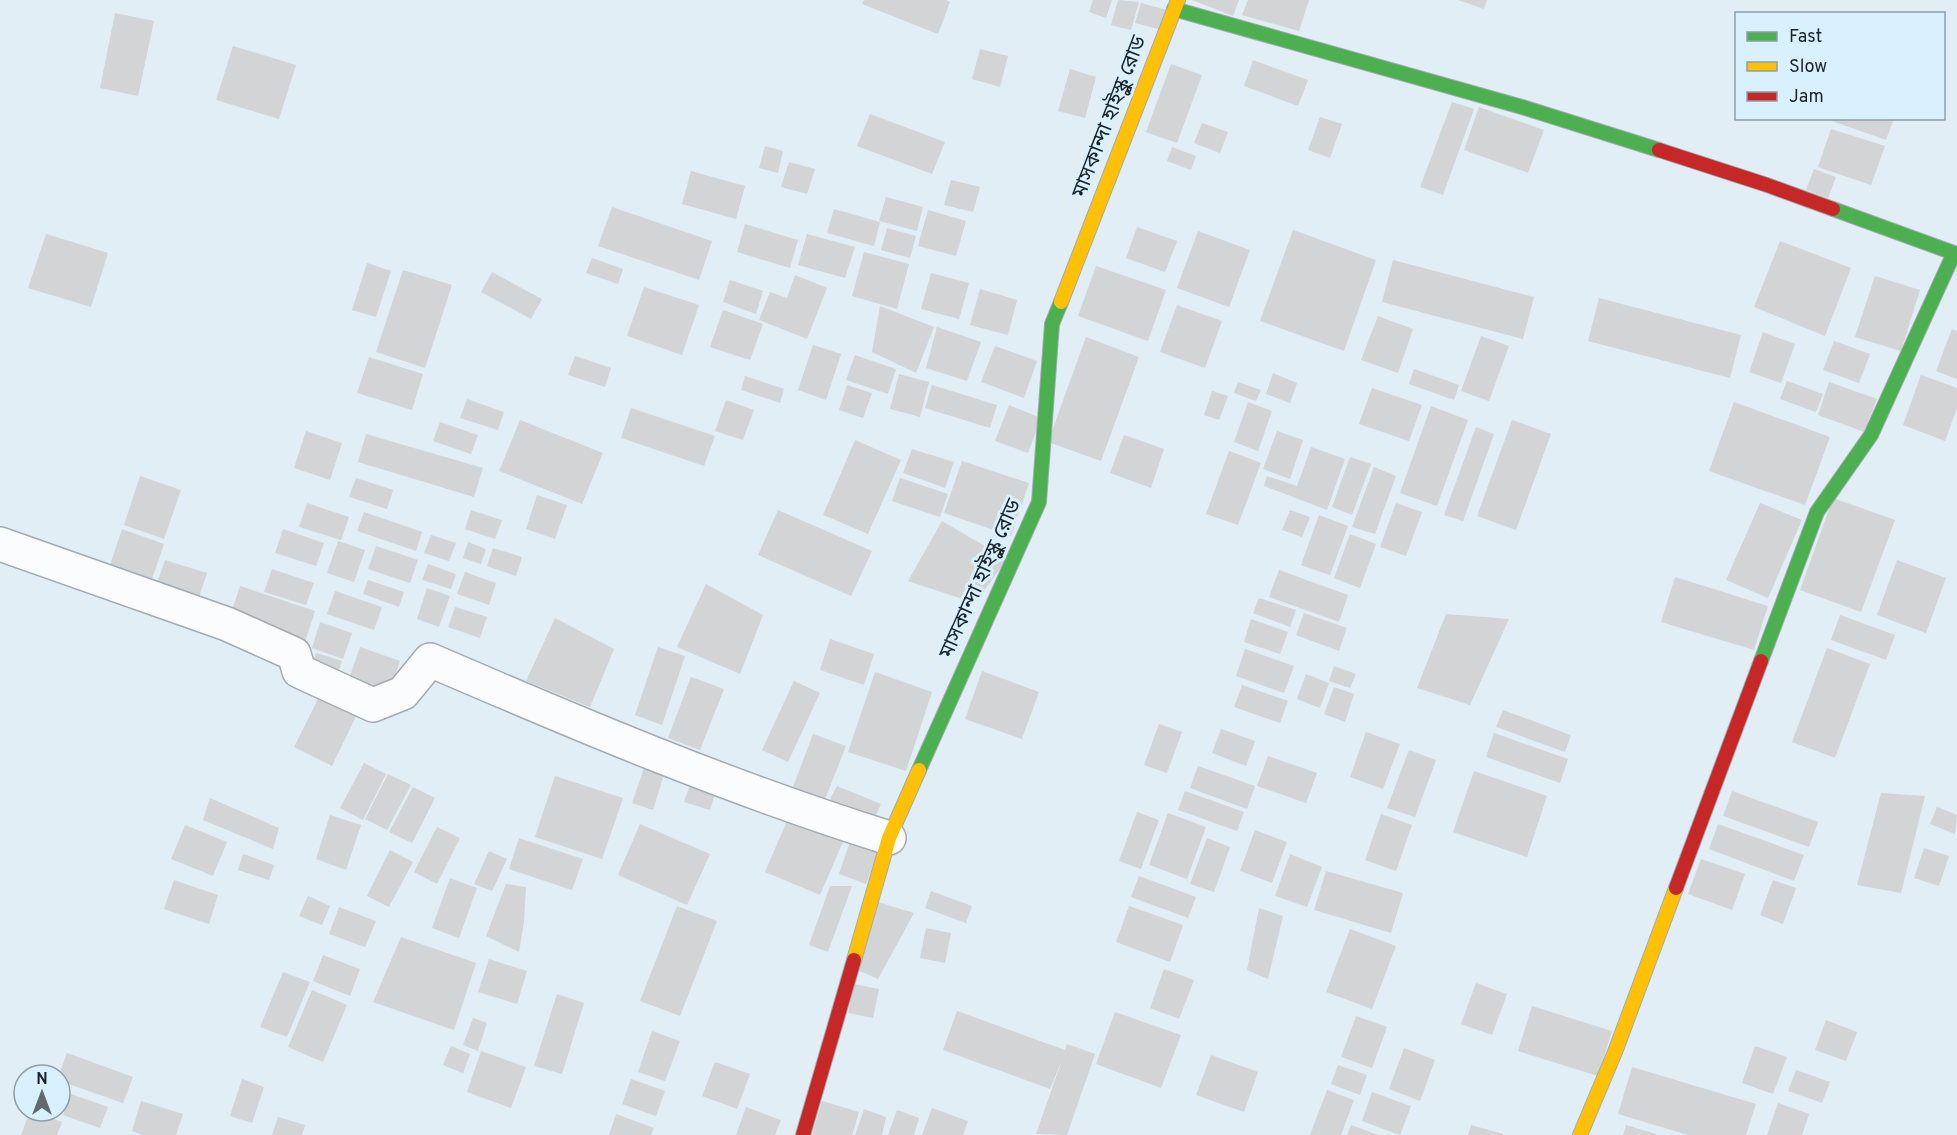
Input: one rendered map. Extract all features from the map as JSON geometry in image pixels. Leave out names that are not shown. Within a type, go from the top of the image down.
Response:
[{"type":"street","points":[[1176,5],[1521,107],[1767,185],[1955,253],[1871,435],[1817,512],[1615,1052],[1580,1135]]},
{"type":"street","name":"মাসকান্দা হাইস্কুল রোড","points":[[803,1135],[889,838],[1039,502],[1052,324],[1176,5]]},
{"type":"street","points":[[0,544],[227,624],[294,654],[299,671],[373,705],[403,693],[430,660],[703,774],[814,815],[889,838]]},
{"type":"building","points":[[864,0],[946,0],[950,2],[938,34],[862,4]]},
{"type":"building","points":[[1093,0],[1112,0],[1106,18],[1089,12]]},
{"type":"building","points":[[1118,0],[1139,2],[1131,30],[1111,25]]},
{"type":"building","points":[[1192,0],[1239,0],[1233,16]]},
{"type":"building","points":[[1248,0],[1309,0],[1299,31],[1242,15]]},
{"type":"building","points":[[1458,0],[1487,0],[1484,9]]},
{"type":"building","points":[[1141,3],[1167,10],[1162,30],[1135,23]]},
{"type":"building","points":[[115,13],[154,21],[138,96],[100,88]]},
{"type":"building","points":[[233,46],[296,65],[279,119],[216,100]]},
{"type":"building","points":[[980,49],[1008,56],[1000,87],[972,79]]},
{"type":"building","points":[[1253,60],[1308,80],[1298,106],[1244,86]]},
{"type":"building","points":[[1171,64],[1202,75],[1177,143],[1146,132]]},
{"type":"building","points":[[1070,69],[1096,77],[1085,118],[1058,111]]},
{"type":"building","points":[[1452,102],[1474,109],[1443,195],[1420,187]]},
{"type":"building","points":[[1479,107],[1544,130],[1528,173],[1464,150]]},
{"type":"building","points":[[870,114],[945,142],[932,174],[857,146]]},
{"type":"building","points":[[1320,117],[1342,124],[1330,158],[1308,150]]},
{"type":"building","points":[[1832,120],[1893,120],[1886,140]]},
{"type":"building","points":[[1202,123],[1228,132],[1220,153],[1194,143]]},
{"type":"building","points":[[1831,129],[1885,146],[1871,185],[1818,167]]},
{"type":"building","points":[[765,146],[783,151],[778,173],[759,168]]},
{"type":"building","points":[[1172,147],[1196,156],[1191,170],[1167,161]]},
{"type":"building","points":[[789,162],[815,169],[807,194],[781,187]]},
{"type":"building","points":[[1814,169],[1836,177],[1828,198],[1806,190]]},
{"type":"building","points":[[691,171],[745,186],[736,219],[682,204]]},
{"type":"building","points":[[951,180],[980,187],[973,212],[944,205]]},
{"type":"building","points":[[886,197],[923,207],[917,231],[879,221]]},
{"type":"building","points":[[612,207],[712,241],[699,280],[598,246]]},
{"type":"building","points":[[834,209],[880,222],[874,246],[827,233]]},
{"type":"building","points":[[928,210],[966,221],[956,256],[918,246]]},
{"type":"building","points":[[745,224],[798,240],[790,268],[737,252]]},
{"type":"building","points":[[1137,227],[1177,241],[1165,272],[1126,258]]},
{"type":"building","points":[[887,228],[916,236],[910,258],[881,250]]},
{"type":"building","points":[[1293,230],[1376,260],[1344,351],[1260,321]]},
{"type":"building","points":[[1198,231],[1250,250],[1229,307],[1177,288]]},
{"type":"building","points":[[46,234],[108,253],[91,307],[28,288]]},
{"type":"building","points":[[807,234],[855,247],[845,278],[798,265]]},
{"type":"building","points":[[1780,241],[1851,268],[1825,336],[1754,307]]},
{"type":"building","points":[[864,252],[909,264],[897,309],[852,296]]},
{"type":"building","points":[[592,258],[623,269],[618,284],[586,273]]},
{"type":"building","points":[[1393,260],[1534,297],[1523,339],[1382,302]]},
{"type":"building","points":[[367,263],[391,271],[376,317],[352,310]]},
{"type":"building","points":[[1096,266],[1166,290],[1148,341],[1078,316]]},
{"type":"building","points":[[403,270],[452,285],[425,368],[376,352]]},
{"type":"building","points":[[492,272],[542,299],[531,319],[481,292]]},
{"type":"building","points":[[931,273],[969,283],[959,319],[921,309]]},
{"type":"building","points":[[795,275],[827,288],[807,339],[759,320],[770,292],[787,298]]},
{"type":"building","points":[[1875,276],[1920,290],[1901,351],[1855,337]]},
{"type":"building","points":[[730,280],[763,291],[756,314],[723,302]]},
{"type":"building","points":[[644,287],[699,305],[682,355],[627,336]]},
{"type":"building","points":[[980,289],[1017,300],[1008,335],[970,325]]},
{"type":"building","points":[[1599,298],[1741,335],[1730,378],[1588,341]]},
{"type":"building","points":[[1177,305],[1222,321],[1205,368],[1160,352]]},
{"type":"building","points":[[880,306],[934,327],[916,373],[872,352]]},
{"type":"building","points":[[723,310],[763,324],[750,360],[710,347]]},
{"type":"building","points":[[1378,316],[1413,329],[1398,373],[1361,360]]},
{"type":"building","points":[[937,327],[981,342],[967,381],[926,368]]},
{"type":"building","points":[[1952,329],[1957,331],[1957,379],[1936,371]]},
{"type":"building","points":[[1763,332],[1795,344],[1781,383],[1749,372]]},
{"type":"building","points":[[1481,336],[1509,346],[1489,401],[1461,391]]},
{"type":"building","points":[[1086,337],[1139,357],[1101,461],[1048,442]]},
{"type":"building","points":[[1834,341],[1870,354],[1859,383],[1823,370]]},
{"type":"building","points":[[813,345],[841,354],[826,400],[798,390]]},
{"type":"building","points":[[995,346],[1037,361],[1024,398],[981,382]]},
{"type":"building","points":[[855,355],[896,369],[888,394],[846,380]]},
{"type":"building","points":[[575,356],[611,368],[605,387],[568,375]]},
{"type":"building","points":[[369,357],[423,374],[412,410],[357,393]]},
{"type":"building","points":[[1414,369],[1459,385],[1454,400],[1409,384]]},
{"type":"building","points":[[1273,373],[1297,383],[1290,403],[1266,394]]},
{"type":"building","points":[[899,374],[929,382],[920,417],[890,409]]},
{"type":"building","points":[[1921,375],[1957,388],[1957,408],[1945,441],[1903,425]]},
{"type":"building","points":[[745,376],[784,389],[780,403],[741,390]]},
{"type":"building","points":[[1787,381],[1823,394],[1816,412],[1780,399]]},
{"type":"building","points":[[1238,382],[1261,390],[1256,401],[1234,393]]},
{"type":"building","points":[[1829,382],[1877,399],[1864,432],[1818,415]]},
{"type":"building","points":[[847,385],[872,393],[863,418],[839,410]]},
{"type":"building","points":[[932,385],[997,405],[990,428],[925,408]]},
{"type":"building","points":[[1372,388],[1422,405],[1409,441],[1359,424]]},
{"type":"building","points":[[1212,391],[1228,396],[1219,420],[1204,415]]},
{"type":"building","points":[[467,399],[504,412],[498,430],[460,418]]},
{"type":"building","points":[[726,400],[754,410],[743,440],[715,431]]},
{"type":"building","points":[[1248,402],[1272,411],[1258,451],[1234,442]]},
{"type":"building","points":[[1734,402],[1830,437],[1805,505],[1709,471]]},
{"type":"building","points":[[1009,405],[1041,418],[1028,453],[995,441]]},
{"type":"building","points":[[1431,406],[1468,420],[1437,506],[1400,493]]},
{"type":"building","points":[[631,408],[715,436],[704,466],[621,438]]},
{"type":"building","points":[[520,420],[603,453],[582,504],[499,471]]},
{"type":"building","points":[[1512,420],[1551,434],[1516,530],[1477,516]]},
{"type":"building","points":[[440,422],[478,435],[471,454],[433,441]]},
{"type":"building","points":[[1476,427],[1494,434],[1463,521],[1444,515]]},
{"type":"building","points":[[306,431],[342,443],[330,480],[294,468]]},
{"type":"building","points":[[1277,431],[1303,440],[1290,479],[1263,469]]},
{"type":"building","points":[[366,434],[483,468],[474,497],[358,462]]},
{"type":"building","points":[[1124,435],[1164,449],[1151,488],[1110,473]]},
{"type":"building","points":[[855,440],[901,460],[868,534],[823,515]]},
{"type":"building","points":[[1311,447],[1345,459],[1327,510],[1264,486],[1267,476],[1297,486]]},
{"type":"building","points":[[912,449],[954,462],[945,488],[903,473]]},
{"type":"building","points":[[1229,451],[1261,463],[1238,525],[1206,514]]},
{"type":"building","points":[[1350,457],[1371,464],[1352,515],[1332,507]]},
{"type":"building","points":[[962,461],[1029,483],[1011,536],[944,513]]},
{"type":"building","points":[[1374,467],[1396,476],[1375,534],[1352,527]]},
{"type":"building","points":[[140,476],[181,490],[164,539],[124,525]]},
{"type":"building","points":[[356,478],[393,490],[387,509],[349,497]]},
{"type":"building","points":[[900,478],[948,494],[940,517],[892,501]]},
{"type":"building","points":[[537,495],[567,505],[555,539],[526,529]]},
{"type":"building","points":[[1833,498],[1895,520],[1861,612],[1800,590]]},
{"type":"building","points":[[307,503],[349,517],[341,540],[299,527]]},
{"type":"building","points":[[1396,503],[1422,512],[1406,556],[1380,547]]},
{"type":"building","points":[[1760,503],[1802,520],[1768,598],[1726,580]]},
{"type":"building","points":[[471,510],[502,520],[495,539],[465,529]]},
{"type":"building","points":[[778,510],[872,551],[851,596],[758,555]]},
{"type":"building","points":[[1290,510],[1310,517],[1302,537],[1282,530]]},
{"type":"building","points":[[364,512],[422,532],[416,551],[357,531]]},
{"type":"building","points":[[1319,515],[1348,526],[1330,575],[1301,565]]},
{"type":"building","points":[[942,521],[1007,559],[975,603],[908,581]]},
{"type":"building","points":[[122,529],[164,544],[152,579],[110,565]]},
{"type":"building","points":[[283,529],[324,543],[316,566],[275,553]]},
{"type":"building","points":[[1350,534],[1376,544],[1360,588],[1334,578]]},
{"type":"building","points":[[431,535],[456,543],[449,561],[424,553]]},
{"type":"building","points":[[338,541],[365,550],[354,582],[327,573]]},
{"type":"building","points":[[468,542],[486,549],[481,564],[463,558]]},
{"type":"building","points":[[376,546],[418,560],[410,583],[368,569]]},
{"type":"building","points":[[493,548],[522,557],[516,576],[487,566]]},
{"type":"building","points":[[165,560],[207,573],[199,597],[157,583]]},
{"type":"building","points":[[1897,560],[1946,578],[1926,633],[1877,615]]},
{"type":"building","points":[[428,564],[456,574],[451,589],[422,580]]},
{"type":"building","points":[[272,569],[314,583],[306,605],[264,592]]},
{"type":"building","points":[[1279,570],[1348,595],[1339,622],[1269,597]]},
{"type":"building","points":[[465,572],[496,583],[489,605],[457,594]]},
{"type":"building","points":[[1675,577],[1768,606],[1754,650],[1661,622]]},
{"type":"building","points":[[368,580],[404,592],[399,607],[363,594]]},
{"type":"building","points":[[706,584],[763,615],[740,674],[677,647]]},
{"type":"building","points":[[240,586],[315,611],[305,642],[230,616]]},
{"type":"building","points":[[427,588],[450,596],[439,627],[417,619]]},
{"type":"building","points":[[335,591],[382,607],[374,630],[327,614]]},
{"type":"building","points":[[1259,598],[1296,610],[1290,627],[1253,613]]},
{"type":"building","points":[[455,607],[487,617],[480,638],[448,627]]},
{"type":"building","points":[[1304,613],[1347,628],[1339,651],[1296,635]]},
{"type":"building","points":[[1446,614],[1509,619],[1470,705],[1417,688]]},
{"type":"building","points":[[1840,615],[1895,635],[1886,660],[1831,640]]},
{"type":"building","points":[[555,618],[614,649],[590,707],[526,681]]},
{"type":"building","points":[[1251,619],[1288,632],[1280,654],[1244,642]]},
{"type":"building","points":[[320,622],[352,633],[343,659],[312,648]]},
{"type":"building","points":[[830,639],[874,654],[864,685],[820,670]]},
{"type":"building","points":[[360,647],[400,661],[389,693],[349,679]]},
{"type":"building","points":[[658,647],[685,656],[662,725],[635,715]]},
{"type":"building","points":[[1827,648],[1870,664],[1835,758],[1792,742]]},
{"type":"building","points":[[1245,649],[1294,666],[1284,693],[1236,676]]},
{"type":"building","points":[[316,653],[342,661],[336,678],[310,670]]},
{"type":"building","points":[[1334,666],[1356,674],[1350,688],[1329,681]]},
{"type":"building","points":[[982,671],[1039,692],[1022,739],[965,719]]},
{"type":"building","points":[[875,672],[932,692],[906,771],[848,752]]},
{"type":"building","points":[[1306,674],[1329,683],[1320,708],[1297,699]]},
{"type":"building","points":[[691,677],[724,689],[700,750],[668,738]]},
{"type":"building","points":[[794,681],[820,693],[788,762],[762,750]]},
{"type":"building","points":[[1242,685],[1288,701],[1280,723],[1234,707]]},
{"type":"building","points":[[1334,687],[1354,694],[1345,722],[1324,714]]},
{"type":"building","points":[[323,689],[360,708],[332,766],[294,747]]},
{"type":"building","points":[[1503,710],[1571,735],[1565,752],[1496,727]]},
{"type":"building","points":[[1159,724],[1182,732],[1167,773],[1144,765]]},
{"type":"building","points":[[1221,729],[1255,741],[1246,766],[1212,753]]},
{"type":"building","points":[[1366,732],[1400,744],[1383,789],[1350,777]]},
{"type":"building","points":[[1494,733],[1568,759],[1560,783],[1486,757]]},
{"type":"building","points":[[813,734],[846,746],[822,807],[790,795]]},
{"type":"building","points":[[1409,750],[1436,760],[1415,817],[1387,808]]},
{"type":"building","points":[[1268,756],[1317,773],[1306,803],[1257,786]]},
{"type":"building","points":[[364,763],[386,774],[363,820],[340,808]]},
{"type":"building","points":[[645,765],[665,771],[653,810],[632,803]]},
{"type":"building","points":[[1198,766],[1255,786],[1247,809],[1190,788]]},
{"type":"building","points":[[1474,771],[1547,796],[1527,857],[1453,832]]},
{"type":"building","points":[[388,774],[411,785],[387,830],[365,819]]},
{"type":"building","points":[[555,776],[623,798],[602,859],[535,837]]},
{"type":"building","points":[[692,779],[717,786],[710,810],[684,802]]},
{"type":"building","points":[[837,786],[881,804],[870,828],[826,807]]},
{"type":"building","points":[[413,787],[435,798],[412,843],[389,832]]},
{"type":"building","points":[[1185,791],[1244,812],[1237,831],[1178,810]]},
{"type":"building","points":[[1732,791],[1818,822],[1809,847],[1723,816]]},
{"type":"building","points":[[1881,793],[1925,796],[1901,893],[1857,885]]},
{"type":"building","points":[[210,798],[279,828],[273,849],[203,820]]},
{"type":"building","points":[[1937,807],[1957,815],[1955,834],[1930,824]]},
{"type":"building","points":[[1137,812],[1159,820],[1141,869],[1119,861]]},
{"type":"building","points":[[1168,813],[1206,827],[1187,879],[1149,865]]},
{"type":"building","points":[[790,814],[845,837],[820,895],[765,872]]},
{"type":"building","points":[[1381,814],[1412,825],[1396,871],[1365,860]]},
{"type":"building","points":[[330,815],[361,825],[346,870],[316,859]]},
{"type":"building","points":[[640,824],[710,854],[687,905],[618,875]]},
{"type":"building","points":[[1718,824],[1804,855],[1794,881],[1709,849]]},
{"type":"building","points":[[185,825],[227,842],[213,876],[171,859]]},
{"type":"building","points":[[437,827],[460,838],[437,884],[414,872]]},
{"type":"building","points":[[1255,830],[1287,842],[1272,883],[1240,871]]},
{"type":"building","points":[[853,833],[881,843],[866,884],[839,874]]},
{"type":"building","points":[[519,838],[583,859],[572,890],[509,869]]},
{"type":"building","points":[[1207,838],[1230,847],[1214,892],[1190,884]]},
{"type":"building","points":[[1924,848],[1949,856],[1939,886],[1914,878]]},
{"type":"building","points":[[390,850],[413,862],[389,907],[367,896]]},
{"type":"building","points":[[489,851],[507,859],[492,891],[474,884]]},
{"type":"building","points":[[243,854],[274,865],[269,880],[238,870]]},
{"type":"building","points":[[1290,854],[1322,867],[1307,907],[1275,896]]},
{"type":"building","points":[[1701,859],[1745,874],[1732,910],[1688,894]]},
{"type":"building","points":[[1326,871],[1403,893],[1391,933],[1314,910]]},
{"type":"building","points":[[1139,876],[1196,897],[1188,918],[1131,897]]},
{"type":"building","points":[[450,878],[477,888],[459,938],[432,928]]},
{"type":"building","points":[[174,880],[218,895],[209,924],[164,909]]},
{"type":"building","points":[[1773,880],[1796,888],[1783,924],[1760,915]]},
{"type":"building","points":[[506,884],[526,887],[519,952],[486,936]]},
{"type":"building","points":[[830,886],[852,886],[828,952],[809,945]]},
{"type":"building","points":[[931,891],[972,906],[966,923],[925,908]]},
{"type":"building","points":[[308,896],[330,906],[322,925],[299,916]]},
{"type":"building","points":[[878,902],[914,913],[878,979],[855,969]]},
{"type":"building","points":[[677,906],[717,921],[680,1016],[640,1001]]},
{"type":"building","points":[[1129,906],[1183,925],[1170,962],[1116,942]]},
{"type":"building","points":[[339,907],[376,921],[365,947],[329,934]]},
{"type":"building","points":[[1259,908],[1283,916],[1268,979],[1247,970]]},
{"type":"building","points":[[926,928],[951,933],[945,963],[920,958]]},
{"type":"building","points":[[1350,929],[1396,946],[1372,1009],[1326,992]]},
{"type":"building","points":[[401,937],[476,963],[454,1030],[373,1002]]},
{"type":"building","points":[[323,955],[360,969],[350,996],[313,981]]},
{"type":"building","points":[[489,959],[527,971],[517,1004],[478,992]]},
{"type":"building","points":[[1164,969],[1194,980],[1179,1019],[1150,1008]]},
{"type":"building","points":[[283,972],[310,982],[287,1037],[260,1027]]},
{"type":"building","points":[[1476,983],[1507,994],[1492,1035],[1461,1024]]},
{"type":"building","points":[[854,984],[879,989],[873,1018],[848,1013]]},
{"type":"building","points":[[312,990],[347,1005],[323,1062],[288,1047]]},
{"type":"building","points":[[557,994],[584,1003],[562,1074],[534,1066]]},
{"type":"building","points":[[1532,1006],[1612,1031],[1598,1076],[1518,1051]]},
{"type":"building","points":[[957,1011],[1065,1050],[1067,1044],[1095,1054],[1067,1135],[1036,1134],[1062,1060],[1050,1089],[943,1050]]},
{"type":"building","points":[[1115,1012],[1181,1035],[1161,1088],[1096,1064]]},
{"type":"building","points":[[1356,1016],[1387,1027],[1372,1068],[1341,1057]]},
{"type":"building","points":[[473,1018],[487,1023],[478,1051],[463,1045]]},
{"type":"building","points":[[1826,1020],[1857,1032],[1846,1061],[1815,1050]]},
{"type":"building","points":[[652,1031],[680,1041],[665,1081],[638,1072]]},
{"type":"building","points":[[451,1046],[470,1054],[463,1073],[443,1065]]},
{"type":"building","points":[[1755,1046],[1787,1057],[1773,1094],[1742,1083]]},
{"type":"building","points":[[1404,1048],[1435,1060],[1420,1101],[1389,1089]]},
{"type":"building","points":[[481,1051],[526,1067],[511,1108],[467,1092]]},
{"type":"building","points":[[67,1053],[133,1077],[123,1103],[72,1085],[72,1063],[63,1063]]},
{"type":"building","points":[[1211,1055],[1258,1072],[1244,1112],[1196,1095]]},
{"type":"building","points":[[715,1062],[750,1074],[737,1109],[702,1096]]},
{"type":"building","points":[[1338,1065],[1367,1075],[1360,1095],[1331,1084]]},
{"type":"building","points":[[1632,1067],[1756,1104],[1746,1135],[1688,1135],[1618,1114]]},
{"type":"building","points":[[1796,1070],[1830,1082],[1822,1103],[1788,1091]]},
{"type":"building","points":[[242,1079],[264,1087],[252,1123],[230,1116]]},
{"type":"building","points":[[631,1079],[665,1091],[656,1116],[622,1104]]},
{"type":"building","points":[[1327,1090],[1354,1100],[1341,1135],[1310,1135]]},
{"type":"building","points":[[1372,1092],[1411,1106],[1400,1135],[1362,1121]]},
{"type":"building","points":[[72,1094],[108,1107],[100,1128],[72,1118]]},
{"type":"building","points":[[141,1101],[183,1114],[176,1135],[143,1135],[132,1131]]},
{"type":"building","points":[[822,1101],[859,1112],[852,1135],[812,1135]]},
{"type":"building","points":[[1778,1103],[1809,1114],[1802,1135],[1767,1135]]},
{"type":"building","points":[[746,1107],[781,1120],[775,1135],[736,1135]]},
{"type":"building","points":[[932,1108],[968,1121],[963,1135],[922,1135]]},
{"type":"building","points":[[864,1109],[886,1117],[882,1135],[855,1135]]},
{"type":"building","points":[[897,1110],[919,1118],[914,1135],[888,1135]]},
{"type":"building","points":[[616,1114],[654,1128],[651,1135],[609,1135]]},
{"type":"building","points":[[278,1117],[305,1125],[302,1135],[272,1135]]},
{"type":"building","points":[[26,1123],[62,1123],[57,1135],[21,1135]]},
{"type":"building","points":[[1351,1125],[1378,1135],[1347,1135]]},
{"type":"building","points":[[1471,1125],[1503,1134],[1503,1135],[1468,1135]]},
{"type":"building","points":[[1626,1125],[1656,1134],[1656,1135],[1623,1135]]},
{"type":"traffic: fast","points":[[1174,9],[1522,107],[1659,150]]},
{"type":"traffic: fast","points":[[1761,661],[1817,512],[1871,435],[1954,253],[1833,209]]},
{"type":"traffic: fast","points":[[919,770],[1039,502],[1052,324],[1061,302]]},
{"type":"traffic: slow","points":[[1061,302],[1178,0]]},
{"type":"traffic: slow","points":[[854,960],[889,838],[919,770]]},
{"type":"traffic: slow","points":[[1580,1135],[1615,1052],[1676,888]]},
{"type":"traffic: jam","points":[[1659,150],[1833,209]]},
{"type":"traffic: jam","points":[[1676,888],[1761,661]]},
{"type":"traffic: jam","points":[[803,1135],[854,960]]}]
